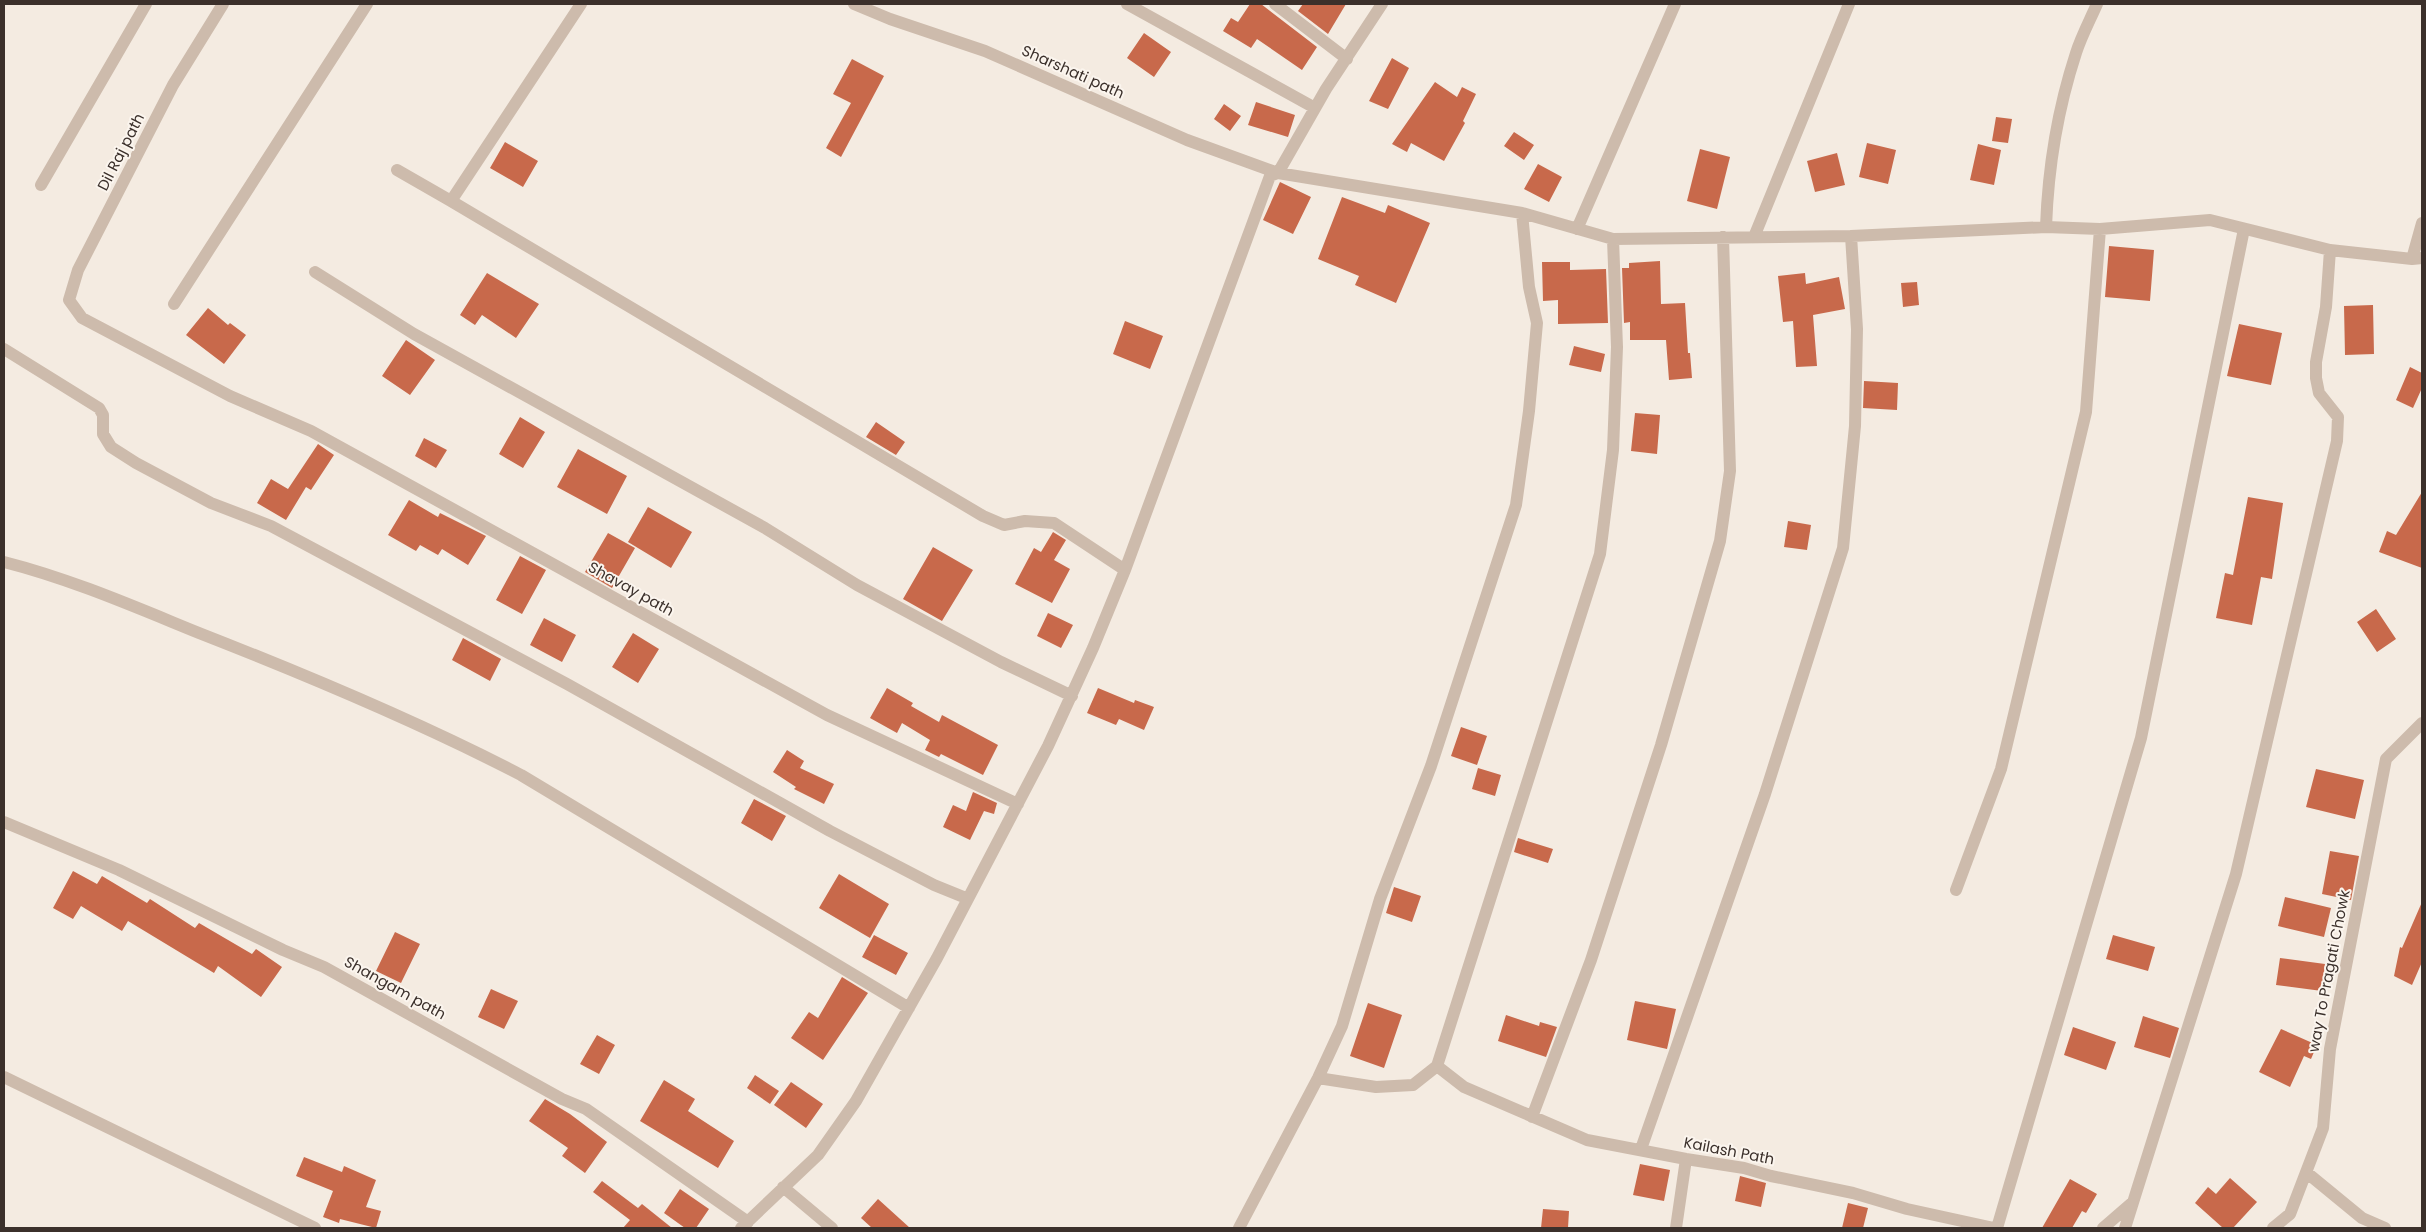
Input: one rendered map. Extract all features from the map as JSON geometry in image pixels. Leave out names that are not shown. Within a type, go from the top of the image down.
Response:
[{"type":"street","points":[[41,185],[146,4]]},
{"type":"street","name":"Dil Raj path","points":[[82,318],[69,300],[78,270],[173,85],[223,4]]},
{"type":"street","points":[[174,304],[367,4]]},
{"type":"street","points":[[451,201],[581,4]]},
{"type":"street","name":"Sharshati path","points":[[854,4],[890,19],[984,51],[1186,140],[1278,172],[1522,213],[1613,239],[1851,236],[2046,227],[2100,229],[2210,220],[2330,250],[2417,259]]},
{"type":"street","points":[[1127,4],[1315,108]]},
{"type":"street","points":[[1275,4],[1347,59]]},
{"type":"street","points":[[745,1225],[818,1155],[850,1109],[909,1008],[966,898],[1018,804],[1072,696],[1125,570],[1270,176],[1278,172],[1315,108],[1382,4]]},
{"type":"street","points":[[1576,229],[1675,4]]},
{"type":"street","points":[[1754,237],[1849,4]]},
{"type":"street","points":[[2046,227],[2048,192],[2062,109],[2076,53],[2096,4]]},
{"type":"street","points":[[396,170],[983,516],[1004,525],[1025,520],[1054,523],[1125,570]]},
{"type":"street","points":[[1239,1228],[1318,1078],[1342,1026],[1380,899],[1432,766],[1516,505],[1529,411],[1537,323],[1529,287],[1522,213]]},
{"type":"street","points":[[2417,259],[2422,223]]},
{"type":"street","points":[[1956,890],[2001,769],[2086,412],[2100,229]]},
{"type":"street","points":[[1995,1228],[2141,738],[2244,229]]},
{"type":"street","points":[[1641,1150],[1765,794],[1843,548],[1855,426],[1857,329],[1851,236]]},
{"type":"street","points":[[1532,1117],[1597,941],[1661,745],[1720,541],[1730,471],[1723,237]]},
{"type":"street","points":[[1318,1078],[1376,1087],[1413,1085],[1437,1066],[1600,554],[1613,450],[1616,366],[1613,239]]},
{"type":"street","points":[[2125,1228],[2236,874],[2337,441],[2338,417],[2319,392],[2316,378],[2316,362],[2326,306],[2330,250]]},
{"type":"street","points":[[315,272],[414,334],[493,379],[541,402],[624,452],[765,528],[857,585],[1001,662],[1072,696]]},
{"type":"street","name":"Shavay path","points":[[82,318],[230,396],[311,431],[828,715],[1018,804]]},
{"type":"street","points":[[4,349],[99,408],[103,415],[103,434],[111,447],[136,463],[211,503],[271,526],[576,688],[830,830],[934,885],[966,898]]},
{"type":"street","points":[[4,562],[43,572],[252,654],[457,742],[521,775],[909,1008]]},
{"type":"street","name":"way To Pragati Chowk","points":[[2273,1228],[2290,1214],[2323,1128],[2330,1048],[2386,759],[2422,723]]},
{"type":"street","name":"Shangam path","points":[[4,822],[118,870],[283,950],[324,967],[562,1099],[586,1109],[745,1225]]},
{"type":"street","name":"Kailash Path","points":[[1437,1066],[1464,1087],[1587,1140],[1744,1168],[1771,1176],[1853,1193],[1907,1209],[1995,1228]]},
{"type":"street","points":[[4,1077],[315,1228]]},
{"type":"street","points":[[1676,1228],[1686,1159]]},
{"type":"street","points":[[2306,1172],[2362,1218],[2385,1228]]},
{"type":"street","points":[[783,1187],[832,1228]]},
{"type":"street","points":[[2103,1228],[2133,1202]]},
{"type":"building","points":[[1250,4],[1261,4],[1317,47],[1302,70],[1257,39],[1251,48],[1223,31],[1231,18],[1238,22]]},
{"type":"building","points":[[1303,4],[1346,4],[1328,34],[1298,11]]},
{"type":"building","points":[[1144,33],[1171,52],[1154,77],[1127,58]]},
{"type":"building","points":[[1392,58],[1409,68],[1388,109],[1369,101]]},
{"type":"building","points":[[852,59],[884,76],[841,157],[826,148],[851,103],[833,94]]},
{"type":"building","points":[[1435,82],[1457,97],[1462,87],[1476,94],[1463,121],[1465,123],[1444,161],[1411,143],[1407,152],[1392,144]]},
{"type":"building","points":[[1256,102],[1295,115],[1288,137],[1248,125]]},
{"type":"building","points":[[1224,104],[1241,116],[1230,131],[1214,119]]},
{"type":"building","points":[[1996,117],[2012,119],[2008,143],[1992,141]]},
{"type":"building","points":[[1514,132],[1534,145],[1524,160],[1504,146]]},
{"type":"building","points":[[505,142],[538,161],[523,187],[490,168]]},
{"type":"building","points":[[1867,143],[1896,150],[1888,184],[1859,177]]},
{"type":"building","points":[[1978,144],[2001,150],[1994,185],[1970,180]]},
{"type":"building","points":[[1700,149],[1730,157],[1717,209],[1687,201]]},
{"type":"building","points":[[1837,153],[1845,185],[1815,192],[1807,161]]},
{"type":"building","points":[[1538,164],[1562,177],[1549,202],[1524,189]]},
{"type":"building","points":[[1280,182],[1311,197],[1293,234],[1263,220]]},
{"type":"building","points":[[1342,197],[1385,213],[1388,205],[1430,223],[1396,303],[1355,285],[1359,276],[1318,259]]},
{"type":"building","points":[[2109,246],[2154,250],[2150,301],[2105,297]]},
{"type":"building","points":[[1660,261],[1661,304],[1685,303],[1688,353],[1690,353],[1692,378],[1669,380],[1666,340],[1630,340],[1630,322],[1624,323],[1622,268],[1629,268],[1629,263]]},
{"type":"building","points":[[1542,262],[1570,262],[1570,270],[1606,269],[1608,323],[1558,324],[1558,300],[1543,301]]},
{"type":"building","points":[[487,273],[539,304],[516,338],[482,315],[475,325],[460,315]]},
{"type":"building","points":[[1805,273],[1806,284],[1839,277],[1845,309],[1813,315],[1817,366],[1796,367],[1793,321],[1783,322],[1778,276]]},
{"type":"building","points":[[1917,282],[1919,305],[1903,307],[1901,283]]},
{"type":"building","points":[[2373,305],[2374,354],[2345,355],[2344,306]]},
{"type":"building","points":[[208,308],[228,325],[230,323],[246,335],[224,364],[186,335]]},
{"type":"building","points":[[1125,321],[1163,336],[1150,369],[1113,354]]},
{"type":"building","points":[[2239,324],[2282,333],[2271,385],[2227,376]]},
{"type":"building","points":[[406,340],[435,360],[410,395],[382,376]]},
{"type":"building","points":[[1574,346],[1605,354],[1601,372],[1569,365]]},
{"type":"building","points":[[2410,367],[2422,373],[2422,388],[2413,408],[2396,400]]},
{"type":"building","points":[[1864,381],[1898,383],[1897,410],[1863,408]]},
{"type":"building","points":[[1635,413],[1660,415],[1657,454],[1631,451]]},
{"type":"building","points":[[520,417],[545,432],[523,468],[499,454]]},
{"type":"building","points":[[876,422],[905,442],[896,455],[866,437]]},
{"type":"building","points":[[424,438],[447,450],[436,468],[415,456]]},
{"type":"building","points":[[318,444],[334,455],[311,490],[306,487],[286,520],[257,503],[271,479],[288,489]]},
{"type":"building","points":[[578,449],[627,476],[607,514],[557,487]]},
{"type":"building","points":[[2422,492],[2422,568],[2379,552],[2387,531],[2396,535]]},
{"type":"building","points":[[2248,497],[2283,503],[2272,579],[2261,577],[2252,625],[2216,618],[2225,573],[2233,575]]},
{"type":"building","points":[[409,500],[438,517],[440,513],[486,536],[468,565],[442,549],[438,555],[420,545],[416,551],[388,535]]},
{"type":"building","points":[[648,507],[692,532],[671,568],[628,542]]},
{"type":"building","points":[[1788,521],[1811,525],[1807,550],[1784,547]]},
{"type":"building","points":[[1053,532],[1066,540],[1054,560],[1070,569],[1052,603],[1015,584],[1034,548],[1041,552]]},
{"type":"building","points":[[608,533],[635,548],[612,588],[585,572]]},
{"type":"building","points":[[933,547],[973,570],[942,621],[903,599]]},
{"type":"building","points":[[520,556],[546,570],[522,614],[496,600]]},
{"type":"building","points":[[2376,609],[2396,639],[2377,652],[2357,622]]},
{"type":"building","points":[[1048,613],[1073,625],[1061,648],[1037,636]]},
{"type":"building","points":[[544,618],[576,635],[562,662],[530,645]]},
{"type":"building","points":[[633,633],[659,649],[638,683],[612,667]]},
{"type":"building","points":[[463,638],[501,659],[490,681],[452,660]]},
{"type":"building","points":[[887,688],[913,703],[911,706],[939,722],[942,715],[998,745],[983,775],[941,754],[939,757],[925,750],[930,740],[902,723],[897,733],[870,718]]},
{"type":"building","points":[[1098,688],[1134,703],[1135,700],[1154,707],[1144,730],[1119,719],[1116,725],[1087,713]]},
{"type":"building","points":[[1461,727],[1487,736],[1477,765],[1451,756]]},
{"type":"building","points":[[787,750],[804,761],[800,768],[834,784],[824,804],[794,789],[796,787],[773,772]]},
{"type":"building","points":[[1478,768],[1501,775],[1495,796],[1472,789]]},
{"type":"building","points":[[2316,769],[2364,780],[2355,819],[2306,807]]},
{"type":"building","points":[[973,792],[997,803],[994,814],[984,811],[970,840],[943,827],[953,805],[966,811]]},
{"type":"building","points":[[754,799],[786,816],[772,841],[741,823]]},
{"type":"building","points":[[1518,838],[1553,849],[1548,863],[1514,852]]},
{"type":"building","points":[[2330,851],[2359,856],[2351,900],[2322,894]]},
{"type":"building","points":[[73,871],[97,884],[102,876],[147,903],[150,899],[195,928],[199,923],[252,954],[256,949],[282,967],[261,997],[218,966],[214,973],[128,921],[122,931],[81,906],[73,919],[53,908]]},
{"type":"building","points":[[839,874],[889,904],[870,938],[819,908]]},
{"type":"building","points":[[1394,887],[1421,896],[1412,922],[1386,913]]},
{"type":"building","points":[[2285,897],[2331,908],[2324,937],[2278,926]]},
{"type":"building","points":[[2422,902],[2422,962],[2412,985],[2394,976],[2400,947],[2402,948]]},
{"type":"building","points":[[395,932],[420,944],[401,983],[376,971]]},
{"type":"building","points":[[874,935],[908,953],[896,975],[862,957]]},
{"type":"building","points":[[2113,935],[2155,947],[2148,971],[2106,959]]},
{"type":"building","points":[[2280,958],[2325,964],[2322,991],[2276,985]]},
{"type":"building","points":[[842,977],[868,993],[823,1060],[791,1038],[809,1012],[818,1018]]},
{"type":"building","points":[[491,989],[518,1001],[504,1029],[478,1017]]},
{"type":"building","points":[[1635,1001],[1676,1009],[1667,1049],[1627,1040]]},
{"type":"building","points":[[1368,1003],[1402,1015],[1384,1068],[1350,1056]]},
{"type":"building","points":[[1506,1015],[1539,1026],[1540,1022],[1557,1027],[1546,1057],[1498,1041]]},
{"type":"building","points":[[2143,1016],[2179,1028],[2170,1058],[2134,1047]]},
{"type":"building","points":[[2073,1027],[2116,1042],[2106,1070],[2064,1055]]},
{"type":"building","points":[[2281,1029],[2317,1045],[2311,1059],[2304,1056],[2290,1087],[2259,1072]]},
{"type":"building","points":[[597,1035],[615,1045],[599,1074],[580,1064]]},
{"type":"building","points":[[755,1075],[779,1091],[770,1104],[747,1088]]},
{"type":"building","points":[[664,1080],[695,1099],[688,1111],[734,1141],[718,1168],[640,1121]]},
{"type":"building","points":[[791,1082],[823,1104],[806,1128],[774,1105]]},
{"type":"building","points":[[545,1099],[570,1114],[607,1142],[585,1173],[562,1156],[568,1148],[529,1121]]},
{"type":"building","points":[[304,1157],[342,1172],[344,1166],[376,1180],[366,1207],[381,1211],[376,1228],[340,1219],[339,1223],[323,1217],[333,1191],[296,1176]]},
{"type":"building","points":[[1640,1164],[1670,1170],[1664,1201],[1633,1195]]},
{"type":"building","points":[[1740,1176],[1766,1183],[1761,1207],[1735,1201]]},
{"type":"building","points":[[2230,1178],[2257,1202],[2233,1228],[2223,1228],[2195,1203],[2208,1187],[2216,1194]]},
{"type":"building","points":[[2070,1179],[2097,1194],[2086,1213],[2082,1211],[2072,1228],[2042,1228]]},
{"type":"building","points":[[602,1181],[638,1208],[642,1204],[672,1228],[623,1228],[630,1220],[593,1192]]},
{"type":"building","points":[[680,1189],[709,1209],[696,1228],[685,1228],[664,1213]]},
{"type":"building","points":[[878,1199],[910,1228],[872,1228],[861,1218]]},
{"type":"building","points":[[1848,1203],[1868,1208],[1863,1228],[1842,1228]]},
{"type":"building","points":[[1543,1209],[1569,1211],[1568,1228],[1541,1228]]}]
